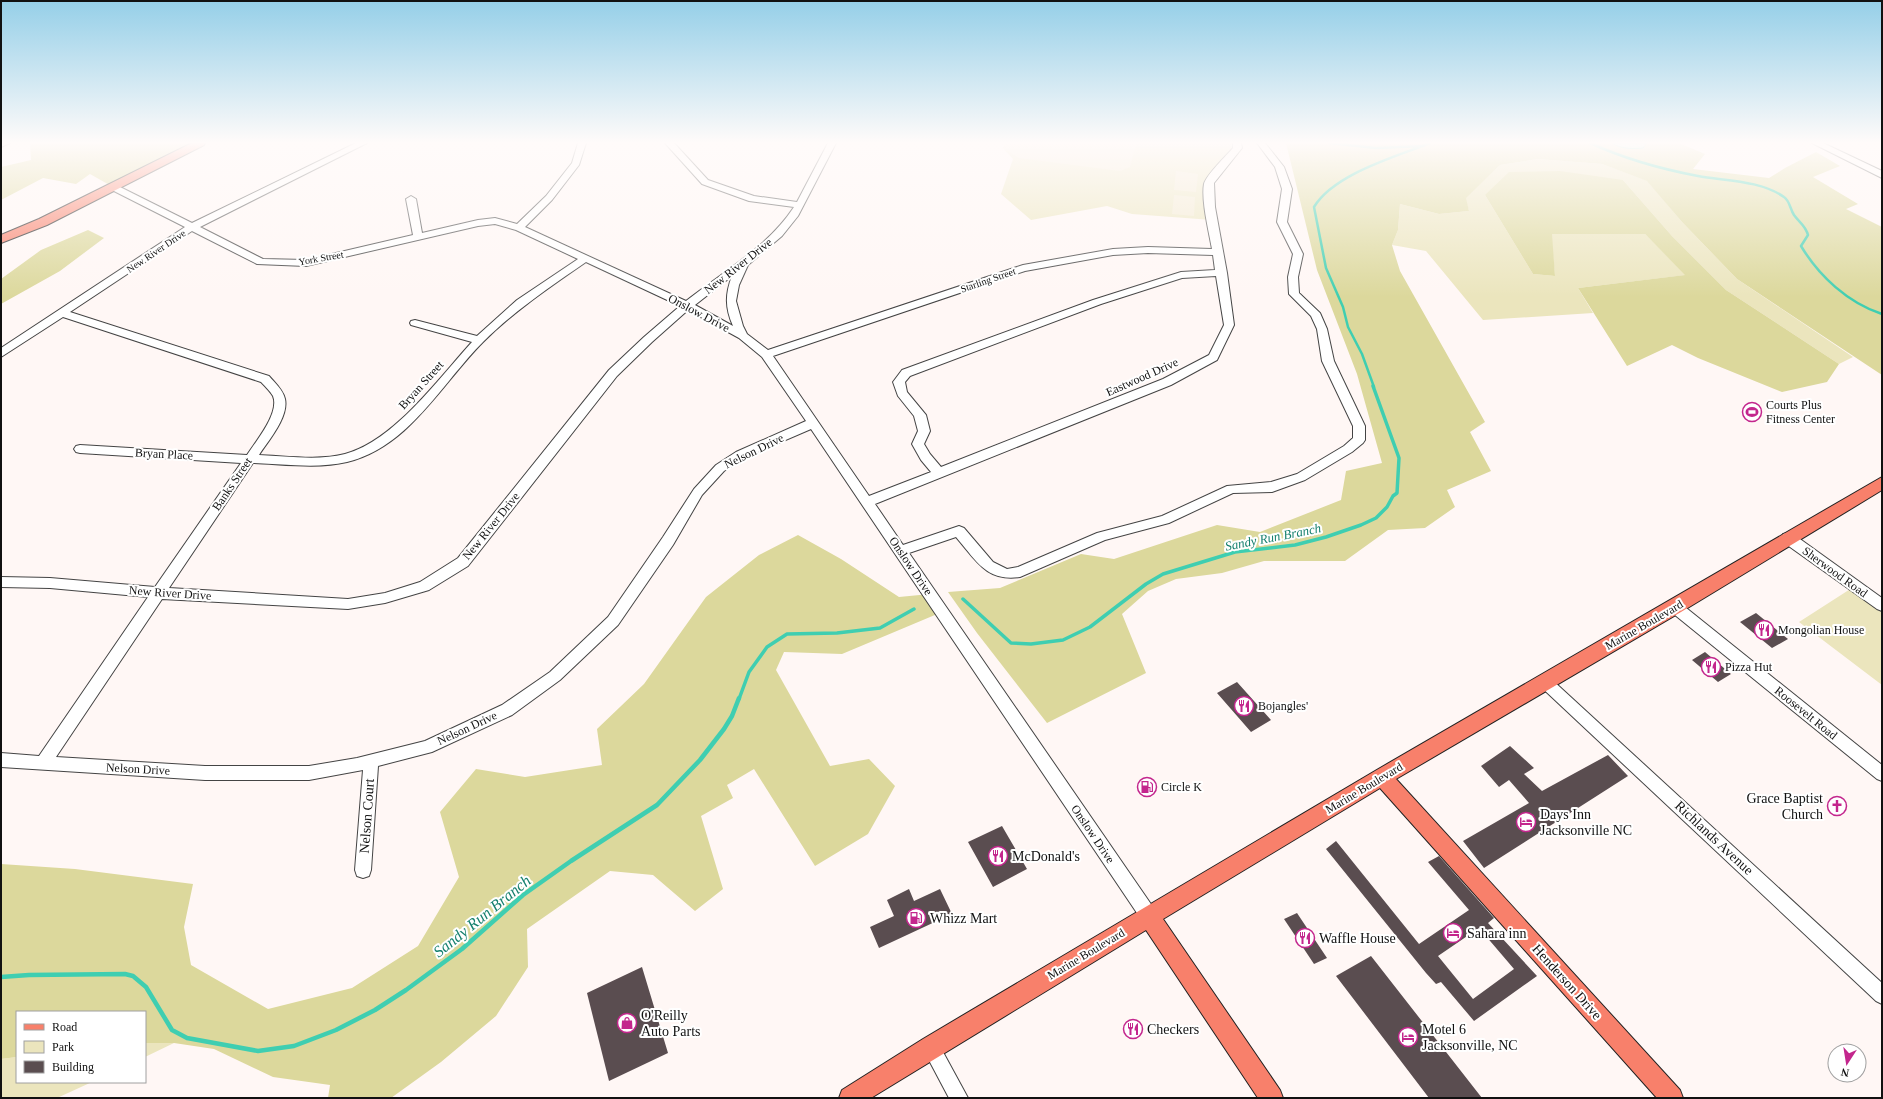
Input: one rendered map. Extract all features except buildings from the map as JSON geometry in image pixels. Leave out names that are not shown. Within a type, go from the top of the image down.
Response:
[{"type":"main road","points":[[1,239],[43,222],[98,194]]},
{"type":"main road","name":"Marine Boulevard","points":[[850,1098],[932,1046],[1382,777],[1675,607],[1882,483]]},
{"type":"main road","name":"Henderson Drive","points":[[1382,777],[1672,1098]]},
{"type":"main road","name":"Onslow Drive","points":[[1149,916],[1272,1098]]},
{"type":"street","name":"York Street","points":[[127,194],[261,262],[289,264],[306,263],[478,223],[495,221],[519,228]]},
{"type":"street","name":"New River Drive","points":[[1,353],[192,227],[258,194]]},
{"type":"street","points":[[519,228],[552,194]]},
{"type":"street","points":[[739,194],[752,199],[799,205]]},
{"type":"street","name":"New River Drive","points":[[1,582],[50,583],[160,593],[348,604],[385,598],[424,586],[463,562],[613,373],[634,351],[687,305],[772,240],[786,225],[805,194]]},
{"type":"street","name":"Eastwood Drive","points":[[867,502],[1167,382],[1213,357],[1229,325],[1222,273],[1210,207],[1209,194]]},
{"type":"street","points":[[900,551],[959,531],[988,566],[1006,574],[1020,572],[1102,536],[1164,520],[1231,490],[1272,487],[1301,477],[1348,449],[1359,440],[1359,426],[1328,361],[1322,329],[1316,315],[1294,294],[1292,277],[1298,254],[1282,222],[1286,194]]},
{"type":"street","points":[[411,199],[418,238]]},
{"type":"street","name":"Onslow Drive","points":[[519,228],[687,305],[743,336],[766,354],[1149,916]]},
{"type":"street","name":"Starling Street","points":[[766,354],[1023,268],[1072,258],[1113,252],[1148,250],[1218,252]]},
{"type":"street","name":"Bryan Street","points":[[249,459],[326,461],[346,458],[370,449],[386,439],[407,420],[479,340],[521,302],[584,259]]},
{"type":"street","points":[[743,336],[733,316],[730,300],[734,281],[745,261]]},
{"type":"street","points":[[939,473],[924,457],[918,444],[924,431],[920,416],[902,393],[899,382],[906,373],[1097,302],[1182,275],[1222,273]]},
{"type":"street","name":"Banks Street","points":[[43,763],[273,425],[280,406],[278,393],[265,379],[62,313]]},
{"type":"street","points":[[415,323],[479,340]]},
{"type":"street","name":"Nelson Drive","points":[[1,760],[205,773],[309,773],[371,762],[427,747],[507,710],[555,676],[613,621],[668,541],[698,492],[720,468],[740,455],[813,423]]},
{"type":"street","name":"Bryan Place","points":[[80,449],[249,459]]},
{"type":"street","name":"Sherwood Road","points":[[1788,538],[1882,605]]},
{"type":"street","name":"Roosevelt Road","points":[[1675,607],[1882,774]]},
{"type":"street","name":"Richlands Avenue","points":[[1545,682],[1882,995]]},
{"type":"street","name":"Nelson Court","points":[[364,870],[371,762]]},
{"type":"street","points":[[932,1046],[959,1098]]},
{"type":"green space","points":[[1001,194],[1210,194],[1212,220],[1132,214],[1107,206],[1031,220]]},
{"type":"green space","points":[[1469,194],[1492,194],[1485,195],[1533,274],[1555,276],[1551,234],[1645,234],[1686,275],[1578,288],[1593,313],[1483,320],[1426,251],[1392,245],[1398,230],[1400,204],[1439,214],[1469,211],[1465,198]]},
{"type":"green space","points":[[1636,194],[1659,194],[1682,222],[1737,279],[1853,357],[1839,364],[1726,290],[1672,236]]},
{"type":"green space","points":[[1855,586],[1882,605],[1882,685],[1799,622]]},
{"type":"green space","points":[[146,1043],[174,1043],[146,1057]]},
{"type":"green space","points":[[16,1057],[16,1083],[90,1083],[57,1098],[1,1098],[1,1059]]},
{"type":"shaded area","points":[[1,194],[12,194],[1,200]]},
{"type":"shaded area","points":[[1299,194],[1470,194],[1466,198],[1469,211],[1439,214],[1400,204],[1398,230],[1392,245],[1400,271],[1485,422],[1470,432],[1491,471],[1447,490],[1455,507],[1425,528],[1388,530],[1345,561],[1264,561],[1222,573],[1176,579],[1148,591],[1122,614],[1146,673],[1047,723],[977,633],[948,592],[1000,588],[1081,554],[1114,559],[1217,525],[1260,532],[1341,500],[1346,471],[1382,463],[1357,374],[1317,270]]},
{"type":"shaded area","points":[[1636,194],[1672,236],[1726,290],[1839,364],[1827,382],[1782,392],[1698,358],[1672,345],[1627,366],[1578,288],[1685,275],[1645,234],[1552,234],[1555,276],[1533,274],[1485,195]]},
{"type":"shaded area","points":[[1658,194],[1842,194],[1858,204],[1846,209],[1882,227],[1882,375],[1737,279],[1682,222]]},
{"type":"shaded area","points":[[1174,195],[1195,197],[1194,216],[1172,214]]},
{"type":"shaded area","points":[[88,230],[104,238],[60,271],[1,304],[1,279],[41,250]]},
{"type":"shaded area","points":[[798,535],[841,559],[899,597],[930,594],[942,612],[842,654],[784,652],[776,670],[830,766],[869,759],[895,786],[868,834],[815,866],[754,769],[727,785],[733,798],[701,816],[723,889],[695,911],[653,875],[610,871],[527,929],[528,967],[496,1016],[441,1062],[391,1098],[328,1098],[330,1085],[273,1077],[214,1049],[174,1043],[146,1043],[146,1011],[16,1011],[16,1057],[1,1059],[1,864],[75,869],[193,884],[184,927],[191,965],[268,1009],[352,988],[418,946],[459,877],[440,812],[476,769],[525,777],[602,765],[597,729],[644,684],[706,597],[759,555]]},
{"type":"waterway","name":"Sandy Run Branch","points":[[1324,194],[1314,207],[1326,268],[1343,307],[1348,327],[1362,354],[1374,387]]},
{"type":"waterway","points":[[1780,194],[1786,199],[1794,215],[1806,229],[1808,235],[1801,246],[1816,268],[1846,296],[1869,309],[1882,314]]},
{"type":"waterway","name":"Sandy Run Branch","points":[[963,599],[1011,643],[1031,644],[1063,640],[1090,627],[1146,584],[1163,574],[1235,552],[1295,545],[1326,537],[1361,525],[1376,518],[1387,507],[1393,496],[1397,493],[1399,458],[1373,386]]},
{"type":"waterway","name":"Sandy Run Branch","points":[[739,699],[749,672],[767,647],[787,634],[837,633],[880,628],[914,609]]},
{"type":"waterway","name":"Sandy Run Branch","points":[[1,977],[29,975],[125,974],[133,976],[146,987],[172,1030],[187,1038],[258,1051],[294,1046],[336,1030],[375,1010],[406,990],[462,949],[523,895],[571,861],[657,805],[700,760],[724,729],[732,716],[739,698]]},
{"type":"place","name":"Courts Plus Fitness Center","points":[[1752,412]]},
{"type":"place","name":"Mongolian House","points":[[1764,630]]},
{"type":"place","name":"Pizza Hut","points":[[1711,667]]},
{"type":"place","name":"Bojangles'","points":[[1244,706]]},
{"type":"place","name":"Circle K","points":[[1147,787]]},
{"type":"place","name":"Grace Baptist Church","points":[[1837,806]]},
{"type":"place","name":"Days Inn Jacksonville NC","points":[[1526,822]]},
{"type":"place","name":"McDonald's","points":[[998,856]]},
{"type":"place","name":"Whizz Mart","points":[[916,918]]},
{"type":"place","name":"Sahara inn","points":[[1453,933]]},
{"type":"place","name":"Waffle House","points":[[1305,938]]},
{"type":"place","name":"O'Reilly Auto Parts","points":[[627,1023]]},
{"type":"place","name":"Checkers","points":[[1133,1029]]},
{"type":"place","name":"Motel 6 Jacksonville, NC","points":[[1408,1037]]}]
